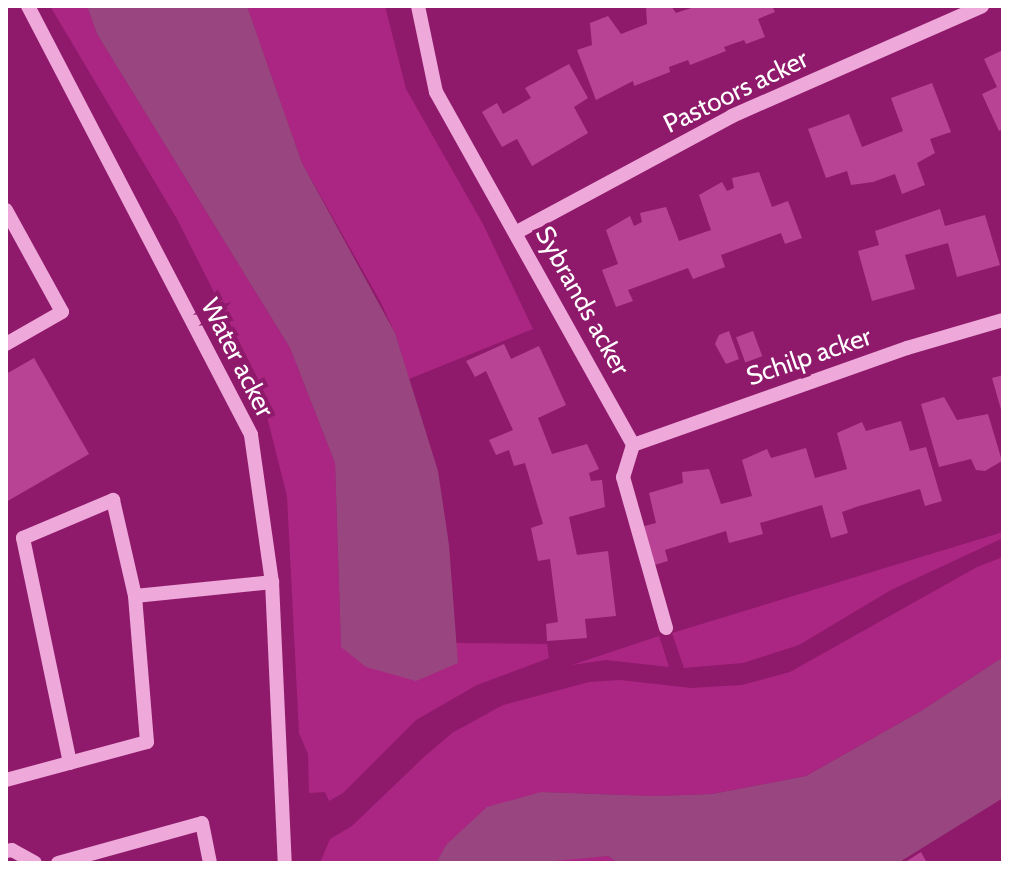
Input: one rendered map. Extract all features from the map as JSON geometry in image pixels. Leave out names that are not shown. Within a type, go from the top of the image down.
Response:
[{"type":"street","name":"Water acker","points":[[28,6],[251,435],[272,582],[285,863]]},
{"type":"street","name":"Sybrands acker","points":[[418,6],[436,92],[517,232],[633,445]]},
{"type":"street","name":"Pastoors acker","points":[[517,232],[732,116],[982,6]]},
{"type":"street","points":[[6,210],[62,312],[6,344]]},
{"type":"street","name":"Schilp acker","points":[[633,445],[907,348],[1003,320]]},
{"type":"street","points":[[633,445],[623,477],[666,628]]},
{"type":"street","points":[[6,780],[70,763],[147,742],[135,596],[113,500],[23,538],[70,763]]},
{"type":"street","points":[[135,596],[272,582]]},
{"type":"street","points":[[58,863],[202,823],[210,863]]},
{"type":"street","points":[[6,851],[12,850],[35,863]]},
{"type":"shaded area","points":[[50,6],[87,6],[97,34],[290,348],[335,463],[341,647],[458,663],[456,643],[547,644],[549,658],[477,685],[416,720],[343,793],[329,801],[325,792],[309,793],[308,754],[299,733],[287,496],[257,377],[177,219]]},
{"type":"shaded area","points":[[87,6],[247,6],[302,163],[395,333],[438,471],[449,545],[458,663],[416,681],[366,667],[341,647],[335,463],[290,348],[97,34]]},
{"type":"shaded area","points":[[247,6],[385,6],[406,89],[483,224],[533,329],[409,379],[395,333],[380,301],[302,163]]},
{"type":"shaded area","points":[[1003,532],[1003,538],[891,590],[799,645],[743,663],[684,668],[672,633]]},
{"type":"shaded area","points":[[1003,557],[1003,657],[921,711],[806,776],[712,794],[655,796],[541,792],[446,845],[436,863],[320,863],[330,839],[352,826],[424,757],[452,733],[503,705],[589,682],[620,680],[691,688],[742,685],[790,672],[977,567]]},
{"type":"shaded area","points":[[659,636],[669,667],[606,660],[572,665]]},
{"type":"shaded area","points":[[1003,657],[1003,798],[898,863],[618,863],[608,856],[532,863],[436,863],[446,845],[487,807],[541,792],[655,796],[712,794],[806,776],[921,711]]},
{"type":"shaded area","points":[[608,856],[618,863],[532,863],[561,858]]},
{"type":"building","points":[[671,6],[676,13],[697,6],[772,6],[775,12],[758,19],[765,37],[724,47],[726,51],[690,65],[688,60],[669,67],[670,72],[634,86],[633,81],[596,100],[577,50],[592,45],[590,23],[608,16],[621,34],[647,24],[646,7]]},
{"type":"building","points":[[1003,50],[1003,129],[999,131],[982,94],[997,87],[984,59]]},
{"type":"building","points":[[569,64],[588,98],[574,107],[588,133],[532,166],[517,139],[502,147],[482,112],[497,103],[503,114],[531,98],[525,88]]},
{"type":"building","points":[[932,83],[951,132],[930,139],[935,153],[917,163],[925,185],[902,194],[895,174],[873,182],[851,185],[847,171],[826,178],[808,129],[849,114],[862,147],[903,131],[891,98]]},
{"type":"building","points":[[759,172],[772,207],[788,201],[802,238],[785,244],[781,233],[721,255],[725,267],[693,279],[688,268],[628,290],[633,301],[616,307],[602,270],[618,264],[606,230],[630,216],[634,226],[642,222],[640,213],[666,207],[679,241],[711,230],[699,195],[722,182],[727,191],[734,188],[732,178]]},
{"type":"building","points":[[940,209],[945,226],[985,215],[1000,265],[957,277],[948,243],[926,249],[905,255],[915,289],[872,301],[858,251],[879,245],[875,231]]},
{"type":"building","points":[[729,331],[739,359],[726,364],[715,344],[719,335]]},
{"type":"building","points":[[753,331],[762,356],[745,363],[736,337]]},
{"type":"building","points":[[504,344],[511,359],[539,346],[566,405],[538,418],[552,454],[587,444],[599,469],[589,473],[591,481],[602,480],[605,507],[569,517],[577,555],[608,551],[616,616],[585,619],[587,638],[547,641],[546,624],[558,622],[550,559],[538,561],[531,528],[543,524],[525,463],[514,466],[509,450],[496,455],[489,440],[513,430],[486,371],[475,377],[466,361]]},
{"type":"building","points":[[34,358],[89,454],[6,502],[6,374]]},
{"type":"building","points":[[1003,375],[1003,413],[1002,413],[992,378]]},
{"type":"building","points":[[944,397],[957,420],[988,414],[1002,461],[985,471],[976,470],[971,459],[939,467],[921,404]]},
{"type":"building","points":[[901,421],[910,451],[926,447],[942,501],[925,506],[920,489],[859,506],[842,512],[848,533],[831,538],[822,505],[760,523],[763,534],[729,543],[726,531],[665,550],[668,561],[651,566],[641,527],[656,523],[649,493],[683,483],[682,472],[709,469],[721,504],[752,496],[742,460],[767,449],[771,458],[806,448],[815,478],[847,469],[837,433],[862,422],[866,431]]},
{"type":"building","points":[[921,852],[927,863],[908,863],[907,861]]}]
